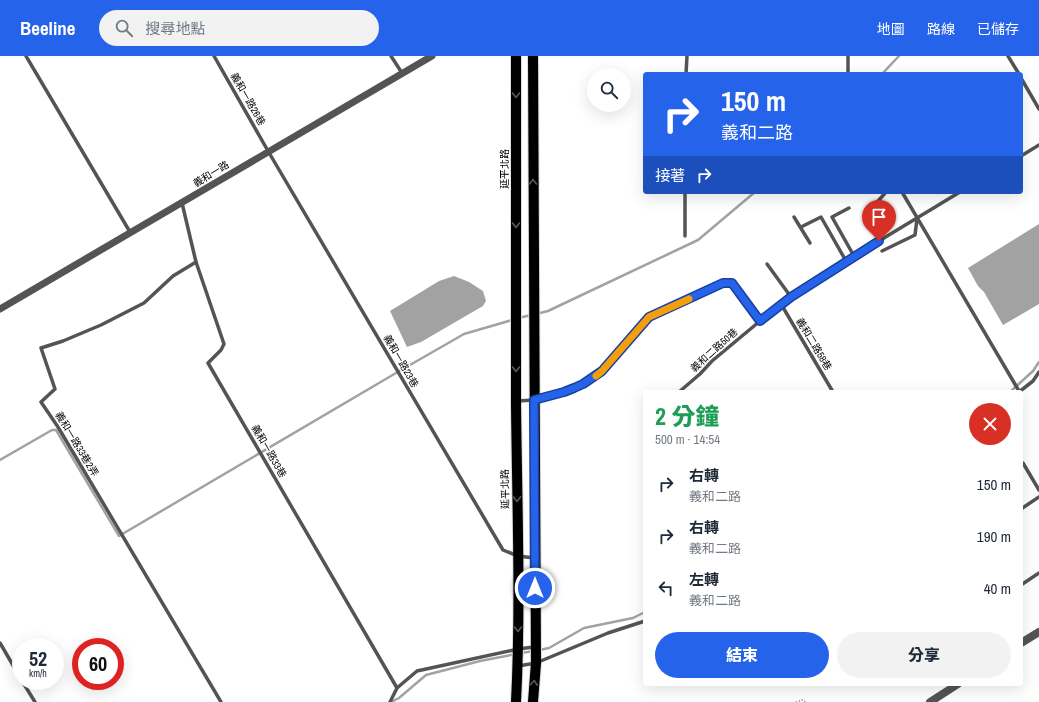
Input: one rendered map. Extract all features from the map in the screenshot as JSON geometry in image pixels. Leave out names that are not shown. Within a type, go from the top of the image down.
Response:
[{"type":"main road","name":"延平北路","points":[[516,56],[516,401],[518,556],[518,666],[516,702]]},
{"type":"main road","points":[[533,56],[534,558],[536,663],[533,702]]},
{"type":"street","name":"義和一路","points":[[0,309],[432,56]]},
{"type":"street","points":[[1023,642],[1039,632]]},
{"type":"street","points":[[930,702],[955,686]]},
{"type":"lane","points":[[26,56],[131,233]]},
{"type":"lane","name":"義和一路26巷","points":[[214,56],[268,151]]},
{"type":"lane","points":[[391,56],[402,73]]},
{"type":"lane","points":[[686,72],[687,56]]},
{"type":"lane","points":[[848,56],[848,72]]},
{"type":"lane","points":[[1008,56],[1018,72]]},
{"type":"lane","points":[[1023,81],[1039,109]]},
{"type":"lane","points":[[1023,155],[1039,145]]},
{"type":"lane","name":"義和一路23巷","points":[[268,151],[503,550],[518,556],[534,558]]},
{"type":"lane","points":[[684,236],[685,194]]},
{"type":"lane","points":[[872,208],[884,194]]},
{"type":"lane","points":[[903,194],[1017,390]]},
{"type":"lane","name":"義和二路50巷","points":[[681,390],[712,361],[781,304],[846,261],[957,194]]},
{"type":"lane","name":"義和一路33巷","points":[[182,203],[196,262],[224,344],[221,350],[208,363],[397,688]]},
{"type":"lane","points":[[849,208],[832,217],[854,256]]},
{"type":"lane","points":[[794,217],[810,243]]},
{"type":"lane","points":[[801,227],[821,217],[846,261]]},
{"type":"lane","points":[[882,251],[915,235],[917,218]]},
{"type":"lane","name":"義和一路33巷2弄","points":[[196,262],[173,276],[144,303],[101,325],[63,341],[41,348],[54,390],[41,402],[58,427],[221,702]]},
{"type":"lane","points":[[767,264],[791,297]]},
{"type":"lane","points":[[516,401],[534,400],[564,392],[583,384],[602,371],[649,317],[723,283],[732,283],[760,321]]},
{"type":"lane","name":"義和二路58巷","points":[[781,304],[832,390]]},
{"type":"lane","points":[[1020,390],[1033,382],[1039,372]]},
{"type":"lane","points":[[1023,463],[1039,490]]},
{"type":"lane","points":[[1023,508],[1039,497]]},
{"type":"lane","points":[[1023,584],[1039,573]]},
{"type":"lane","points":[[518,666],[536,663],[608,633],[643,622]]},
{"type":"lane","points":[[0,643],[12,663]]},
{"type":"lane","points":[[390,702],[397,688],[418,671],[518,649],[535,647]]},
{"type":"lane","points":[[28,690],[35,702]]},
{"type":"path","points":[[796,702],[802,700],[806,702]]},
{"type":"shaded area","points":[[1039,224],[1039,304],[1003,325],[968,268]]},
{"type":"shaded area","points":[[454,276],[469,282],[483,291],[486,301],[483,306],[421,342],[407,347],[390,311],[439,281]]},
{"type":"waterway","points":[[884,72],[899,56]]},
{"type":"waterway","points":[[536,314],[548,311],[698,240],[753,194]]},
{"type":"waterway","points":[[519,318],[531,315]]},
{"type":"waterway","points":[[0,460],[52,430],[56,430],[119,536],[464,334],[512,320]]},
{"type":"waterway","points":[[1012,390],[1033,371],[1039,362]]},
{"type":"waterway","points":[[539,650],[549,648],[584,628],[633,618],[643,613]]},
{"type":"waterway","points":[[521,653],[534,651]]},
{"type":"waterway","points":[[391,702],[399,698],[426,675],[480,661],[516,654]]},
{"type":"slow traffic","points":[[596,376],[649,317],[689,299]]},
{"type":"route","points":[[535,588],[534,400],[564,392],[583,384],[602,371],[649,317],[711,288],[723,283],[732,283],[760,321],[791,297],[879,241]]}]
